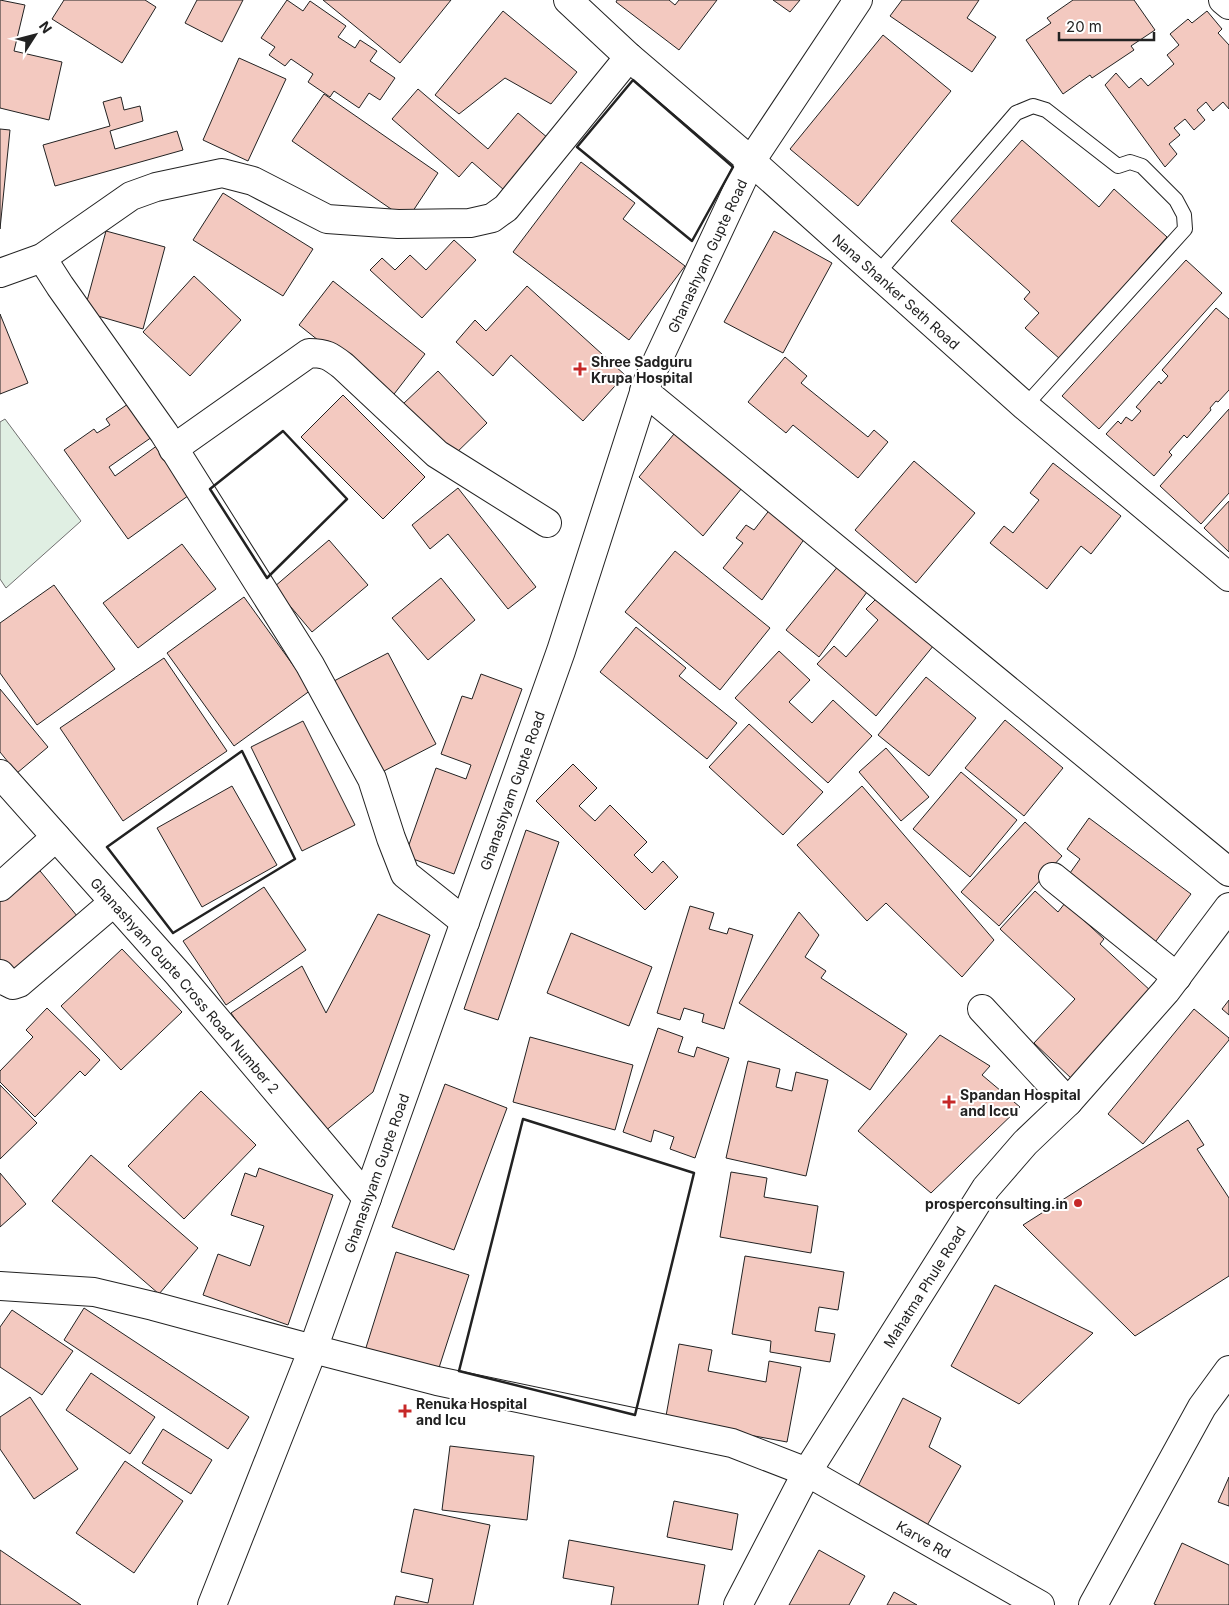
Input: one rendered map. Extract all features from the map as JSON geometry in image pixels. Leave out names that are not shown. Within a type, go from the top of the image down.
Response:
[{"type":"street","name":"Ghanashyam Gupte Road","points":[[212,1605],[313,1349],[367,1198],[561,651],[644,391],[751,161],[858,0]]},
{"type":"street","points":[[1223,0],[1229,5]]},
{"type":"street","name":"Nana Shanker Seth Road","points":[[573,2],[629,57],[751,161],[1025,406],[1229,577]]},
{"type":"street","points":[[0,273],[42,258],[131,196],[156,186],[222,173],[253,181],[327,219],[398,224],[470,223],[492,218],[506,208],[629,57]]},
{"type":"street","points":[[42,258],[164,434],[310,665],[372,779],[405,874],[465,922]]},
{"type":"street","points":[[173,449],[309,353],[322,353],[344,366],[437,454],[547,524]]},
{"type":"street","points":[[644,391],[1229,872]]},
{"type":"street","name":"Ghanashyam Gupte Cross Road Number 2","points":[[0,774],[185,982],[367,1198]]},
{"type":"street","points":[[0,887],[56,837]]},
{"type":"street","points":[[1052,877],[1177,977]]},
{"type":"street","points":[[0,974],[7,982],[13,985],[18,982],[114,902]]},
{"type":"street","name":"Mahatma Phule Road","points":[[738,1605],[807,1472],[986,1188],[1026,1143],[1068,1102],[1166,991],[1229,907]]},
{"type":"street","points":[[982,1009],[1068,1102]]},
{"type":"street","name":"Karve Rd","points":[[0,1286],[94,1292],[437,1381],[732,1443],[807,1472],[1040,1605]]},
{"type":"street","points":[[1093,1605],[1202,1407],[1229,1370]]},
{"type":"lane","points":[[877,274],[1016,113],[1033,106],[1046,110],[1118,166],[1130,162],[1142,166],[1176,200],[1184,215],[1185,230],[1025,406]]},
{"type":"green space","points":[[5,419],[81,521],[6,588],[0,579],[0,422]]},
{"type":"building","points":[[0,0],[25,5],[14,51],[62,62],[49,120],[0,108]]},
{"type":"building","points":[[64,0],[145,0],[156,7],[122,63],[52,19]]},
{"type":"building","points":[[197,0],[243,0],[222,42],[185,23]]},
{"type":"building","points":[[287,0],[303,11],[310,1],[346,26],[338,37],[355,48],[360,40],[377,51],[370,61],[395,78],[380,100],[369,93],[359,108],[334,91],[330,97],[308,82],[313,74],[291,59],[285,66],[269,55],[275,47],[261,38]]},
{"type":"building","points":[[323,0],[451,0],[400,63]]},
{"type":"building","points":[[617,0],[669,0],[675,5],[679,0],[717,0],[679,50],[616,2]]},
{"type":"building","points":[[773,0],[800,0],[790,12]]},
{"type":"building","points":[[902,0],[979,0],[967,18],[996,37],[972,72],[890,16]]},
{"type":"building","points":[[1073,0],[1134,0],[1155,30],[1131,46],[1134,50],[1092,78],[1090,75],[1063,94],[1026,40],[1051,23],[1047,18]]},
{"type":"building","points":[[503,11],[577,72],[551,104],[505,78],[459,114],[435,95]]},
{"type":"building","points":[[1207,11],[1222,29],[1218,33],[1229,45],[1229,109],[1223,102],[1213,111],[1206,102],[1197,110],[1205,120],[1194,130],[1185,119],[1174,128],[1180,135],[1169,144],[1177,154],[1165,167],[1105,85],[1116,73],[1129,88],[1141,78],[1148,86],[1174,64],[1167,55],[1179,45],[1170,34],[1188,19],[1192,23]]},
{"type":"building","points":[[883,35],[951,91],[858,206],[790,149]]},
{"type":"building","points":[[239,58],[286,79],[248,161],[203,140]]},
{"type":"building","points":[[418,89],[488,149],[518,113],[548,138],[504,190],[472,162],[459,177],[392,119]]},
{"type":"building","points":[[324,94],[438,173],[407,220],[292,141]]},
{"type":"building","points":[[121,97],[124,110],[140,106],[143,121],[110,131],[115,149],[177,131],[183,150],[55,186],[43,145],[110,126],[103,102]]},
{"type":"building","points":[[0,129],[10,130],[0,229]]},
{"type":"building","points":[[1022,140],[1099,207],[1114,189],[1167,237],[1060,359],[1025,328],[1039,313],[1024,299],[1030,292],[951,221]]},
{"type":"building","points":[[581,162],[635,203],[623,219],[685,266],[629,340],[513,252]]},
{"type":"building","points":[[223,193],[313,249],[283,296],[193,240]]},
{"type":"building","points":[[106,231],[165,247],[143,329],[84,312]]},
{"type":"building","points":[[774,231],[832,263],[783,353],[724,322]]},
{"type":"building","points":[[454,240],[476,260],[422,318],[370,270],[382,258],[395,270],[410,255],[426,270]]},
{"type":"building","points":[[1186,260],[1222,293],[1099,429],[1062,396]]},
{"type":"building","points":[[194,276],[241,320],[190,376],[143,332]]},
{"type":"building","points":[[333,281],[425,354],[391,398],[299,325]]},
{"type":"building","points":[[527,286],[625,375],[583,421],[511,355],[493,376],[456,342],[475,320],[486,331]]},
{"type":"building","points":[[1216,308],[1229,319],[1229,390],[1218,402],[1216,401],[1210,408],[1211,410],[1187,438],[1184,435],[1169,452],[1172,455],[1154,476],[1106,434],[1118,421],[1121,424],[1126,417],[1132,421],[1141,411],[1136,407],[1159,381],[1161,384],[1168,376],[1162,370]]},
{"type":"building","points":[[0,314],[28,383],[0,394]]},
{"type":"building","points":[[785,357],[807,376],[801,383],[868,437],[874,430],[888,442],[858,478],[793,425],[786,433],[748,402]]},
{"type":"building","points":[[438,371],[487,423],[452,457],[403,404]]},
{"type":"building","points":[[343,395],[425,477],[383,519],[301,437]]},
{"type":"building","points":[[128,404],[152,437],[109,467],[115,476],[158,445],[192,493],[128,539],[64,450],[94,429],[97,433],[110,425],[106,419]]},
{"type":"building","points":[[1229,409],[1229,493],[1201,524],[1160,486]]},
{"type":"building","points":[[678,429],[746,483],[703,536],[639,477]]},
{"type":"building","points":[[914,461],[975,513],[916,583],[855,530]]},
{"type":"building","points":[[1053,463],[1121,516],[1091,554],[1081,546],[1047,589],[990,543],[1004,526],[1013,533],[1039,500],[1030,493]]},
{"type":"building","points":[[458,488],[536,587],[508,609],[448,534],[430,549],[412,525]]},
{"type":"building","points":[[1229,501],[1229,552],[1204,528]]},
{"type":"building","points":[[771,508],[805,538],[762,600],[723,568],[743,543],[736,538],[746,525],[754,530]]},
{"type":"building","points":[[329,540],[368,585],[312,632],[274,587]]},
{"type":"building","points":[[182,544],[216,589],[138,648],[103,603]]},
{"type":"building","points":[[675,551],[770,628],[720,690],[625,612]]},
{"type":"building","points":[[839,565],[870,588],[819,657],[786,630]]},
{"type":"building","points":[[441,578],[475,620],[428,660],[392,618]]},
{"type":"building","points":[[54,585],[115,669],[37,725],[0,673],[0,623]]},
{"type":"building","points":[[879,596],[934,645],[876,716],[817,664],[834,646],[846,657],[878,620],[866,609]]},
{"type":"building","points":[[244,597],[311,690],[234,746],[167,653]]},
{"type":"building","points":[[636,627],[686,668],[679,676],[737,723],[707,759],[600,672]]},
{"type":"building","points":[[779,651],[810,680],[789,702],[812,723],[833,700],[872,736],[828,783],[735,698]]},
{"type":"building","points":[[388,653],[436,744],[382,772],[334,681]]},
{"type":"building","points":[[164,658],[227,751],[123,821],[60,728]]},
{"type":"building","points":[[481,674],[522,689],[454,874],[405,856],[436,768],[466,779],[471,765],[441,754],[462,696],[472,699]]},
{"type":"building","points":[[926,677],[976,718],[929,776],[878,735]]},
{"type":"building","points":[[0,689],[48,747],[17,773],[0,752]]},
{"type":"building","points":[[1005,720],[1063,768],[1024,816],[965,768]]},
{"type":"building","points":[[303,721],[355,825],[302,851],[251,747]]},
{"type":"building","points":[[749,724],[823,792],[783,835],[709,767]]},
{"type":"building","points":[[886,748],[929,797],[901,821],[859,772]]},
{"type":"building","points":[[573,764],[597,788],[579,806],[595,821],[610,805],[647,842],[634,855],[652,873],[663,861],[678,877],[645,910],[536,801]]},
{"type":"building","points":[[961,772],[1017,820],[970,877],[913,829]]},
{"type":"building","points":[[232,786],[277,865],[202,907],[157,828]]},
{"type":"building","points":[[862,786],[994,940],[962,977],[886,903],[867,921],[797,845]]},
{"type":"building","points":[[1089,818],[1191,894],[1153,945],[1065,880],[1080,859],[1067,849]]},
{"type":"building","points":[[1025,822],[1062,856],[999,926],[961,892]]},
{"type":"building","points":[[526,830],[559,842],[498,1020],[464,1009]]},
{"type":"building","points":[[36,866],[82,922],[12,980],[0,965],[0,896]]},
{"type":"building","points":[[264,887],[306,950],[226,1005],[183,941]]},
{"type":"building","points":[[1035,891],[1058,912],[1065,903],[1104,939],[1100,944],[1152,992],[1072,1079],[1034,1043],[1075,999],[1000,929]]},
{"type":"building","points":[[690,906],[714,913],[709,929],[727,934],[729,928],[753,935],[724,1029],[702,1022],[704,1014],[684,1008],[680,1020],[657,1013]]},
{"type":"building","points":[[799,912],[819,935],[805,957],[826,971],[821,978],[907,1034],[870,1090],[739,1003]]},
{"type":"building","points":[[378,914],[430,935],[373,1092],[319,1136],[231,1013],[302,966],[326,1013]]},
{"type":"building","points":[[571,933],[652,967],[629,1026],[547,993]]},
{"type":"building","points":[[122,949],[182,1012],[121,1070],[61,1006]]},
{"type":"building","points":[[1229,1000],[1229,1015],[1222,1009]]},
{"type":"building","points":[[47,1008],[100,1060],[85,1076],[80,1071],[35,1117],[0,1082],[0,1071],[33,1037],[26,1030]]},
{"type":"building","points":[[1194,1009],[1229,1040],[1143,1144],[1108,1114]]},
{"type":"building","points":[[658,1028],[683,1037],[678,1052],[694,1057],[697,1047],[729,1058],[695,1158],[670,1149],[674,1137],[654,1130],[651,1142],[623,1132]]},
{"type":"building","points":[[940,1035],[990,1066],[982,1075],[1020,1107],[931,1193],[858,1131]]},
{"type":"building","points":[[530,1037],[633,1065],[615,1130],[513,1102]]},
{"type":"building","points":[[748,1061],[780,1069],[776,1087],[792,1091],[796,1072],[828,1080],[806,1176],[726,1158]]},
{"type":"building","points":[[445,1084],[507,1108],[454,1250],[392,1227]]},
{"type":"building","points":[[0,1085],[37,1123],[0,1159]]},
{"type":"building","points":[[201,1091],[256,1145],[184,1219],[128,1166]]},
{"type":"building","points":[[1188,1120],[1204,1145],[1197,1149],[1229,1198],[1229,1276],[1135,1336],[1023,1225]]},
{"type":"building","points":[[91,1155],[198,1248],[159,1294],[52,1201]]},
{"type":"building","points":[[259,1168],[333,1195],[288,1325],[203,1295],[218,1254],[250,1266],[264,1226],[231,1215],[245,1173],[256,1177]]},
{"type":"building","points":[[731,1172],[767,1178],[764,1197],[818,1206],[811,1253],[720,1237]]},
{"type":"building","points":[[0,1173],[26,1204],[0,1227]]},
{"type":"building","points":[[396,1252],[469,1275],[436,1377],[364,1354]]},
{"type":"building","points":[[745,1256],[844,1272],[838,1310],[819,1307],[815,1331],[835,1334],[830,1362],[770,1352],[771,1341],[732,1334]]},
{"type":"building","points":[[995,1285],[1093,1333],[1019,1404],[951,1366]]},
{"type":"building","points":[[84,1308],[249,1417],[228,1449],[64,1340]]},
{"type":"building","points":[[12,1310],[73,1351],[42,1395],[0,1367],[0,1327]]},
{"type":"building","points":[[679,1344],[712,1350],[708,1371],[766,1382],[769,1361],[801,1367],[787,1442],[666,1416]]},
{"type":"building","points":[[91,1373],[155,1417],[130,1454],[66,1410]]},
{"type":"building","points":[[30,1397],[78,1469],[34,1499],[0,1449],[0,1417]]},
{"type":"building","points":[[903,1398],[941,1418],[929,1447],[961,1466],[925,1529],[855,1492]]},
{"type":"building","points":[[163,1429],[212,1460],[191,1494],[142,1463]]},
{"type":"building","points":[[450,1446],[534,1456],[527,1520],[442,1510]]},
{"type":"building","points":[[125,1461],[183,1501],[134,1573],[76,1533]]},
{"type":"building","points":[[1229,1477],[1229,1506],[1218,1502]]},
{"type":"building","points":[[674,1501],[738,1514],[732,1550],[667,1537]]},
{"type":"building","points":[[414,1509],[490,1525],[473,1605],[394,1605],[396,1596],[428,1603],[433,1579],[401,1572]]},
{"type":"building","points":[[569,1540],[705,1565],[698,1605],[611,1605],[614,1587],[563,1578]]},
{"type":"building","points":[[1182,1543],[1229,1565],[1229,1605],[1154,1604]]},
{"type":"building","points":[[0,1550],[81,1605],[0,1605]]},
{"type":"building","points":[[819,1550],[865,1576],[849,1605],[789,1605]]},
{"type":"building","points":[[894,1592],[917,1605],[887,1605]]},
{"type":"wall","points":[[633,80],[733,167],[692,241],[577,147],[633,80]]},
{"type":"wall","points":[[283,431],[347,499],[267,578],[210,489],[283,431]]},
{"type":"wall","points":[[242,751],[295,859],[173,933],[107,847],[242,751]]},
{"type":"wall","points":[[523,1119],[694,1173],[635,1415],[459,1371],[523,1119]]},
{"type":"place","name":"Shree Sadguru Krupa Hospital","points":[[580,369]]},
{"type":"place","name":"Spandan Hospital and Iccu","points":[[949,1102]]},
{"type":"place","name":"prosperconsulting.in","points":[[1078,1203]]},
{"type":"place","name":"Renuka Hospital and Icu","points":[[405,1411]]}]
